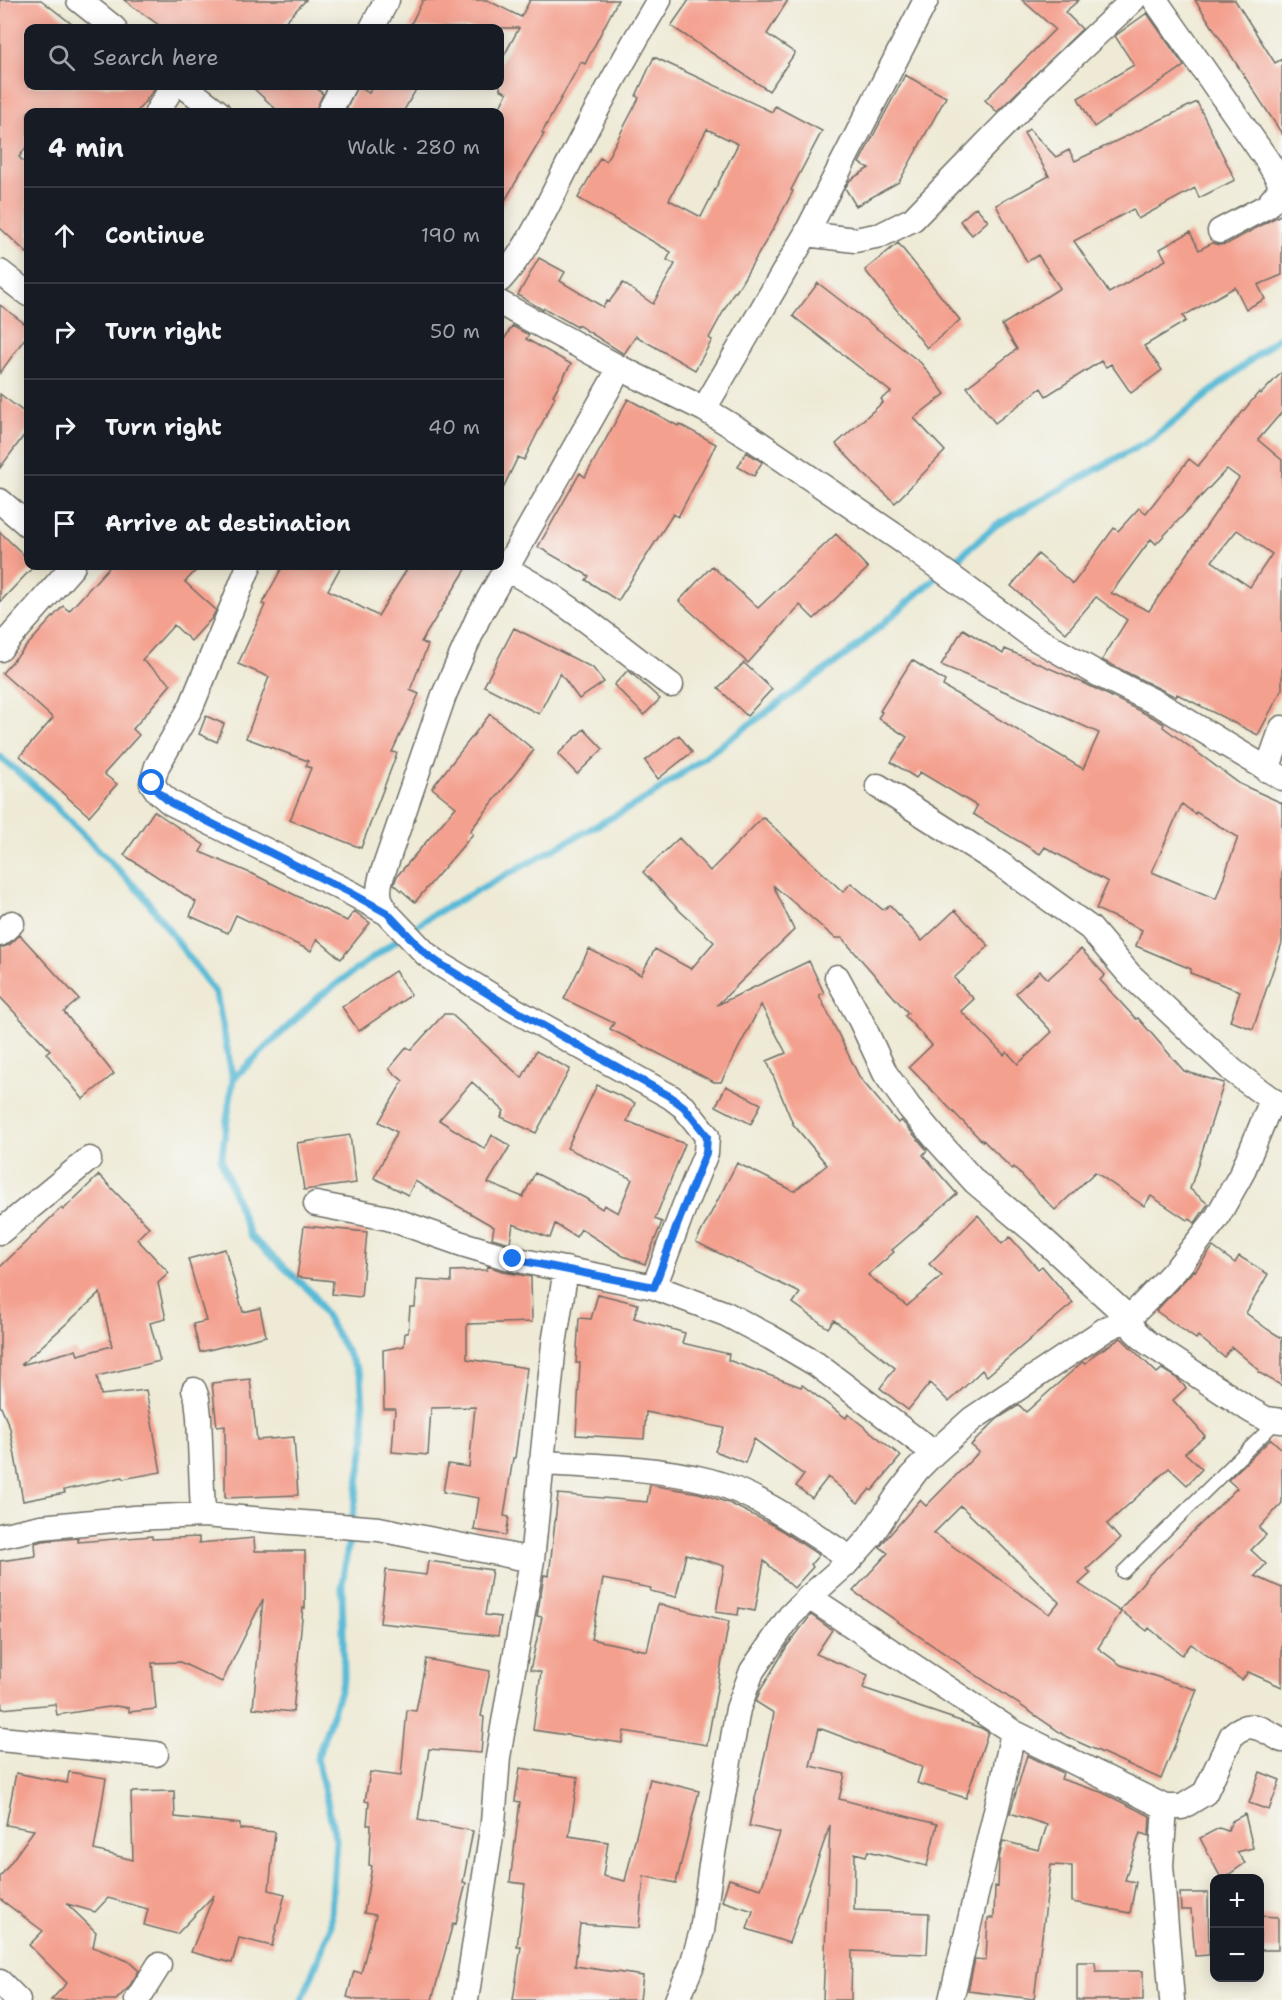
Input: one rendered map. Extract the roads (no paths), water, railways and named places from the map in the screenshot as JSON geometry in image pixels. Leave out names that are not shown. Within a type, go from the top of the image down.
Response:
[{"type":"street","points":[[79,0],[109,24]]},
{"type":"street","points":[[374,24],[387,0]]},
{"type":"street","points":[[504,276],[512,267],[530,237],[619,66],[659,0]]},
{"type":"street","points":[[704,409],[806,234],[926,0]]},
{"type":"street","points":[[806,234],[855,240],[881,235],[913,219],[1052,76],[1133,0]]},
{"type":"street","points":[[1155,0],[1279,180],[1280,190],[1267,206],[1220,231]]},
{"type":"street","points":[[159,108],[171,90]]},
{"type":"street","points":[[189,90],[213,108]]},
{"type":"street","points":[[331,108],[341,90]]},
{"type":"street","points":[[0,272],[24,291]]},
{"type":"street","points":[[504,305],[620,368],[704,409],[815,480],[1033,637],[1100,675],[1160,704],[1275,774],[1282,728]]},
{"type":"street","points":[[620,368],[504,568],[527,580],[562,604],[671,685]]},
{"type":"street","points":[[0,501],[24,522]]},
{"type":"street","points":[[0,649],[69,570]]},
{"type":"street","points":[[247,570],[191,706],[157,766],[152,783],[158,792],[171,803],[351,893],[394,921]]},
{"type":"street","points":[[503,570],[478,618],[444,695],[381,878],[379,898],[394,921],[426,954],[513,1009],[671,1097],[684,1107],[707,1136],[706,1153],[654,1287]]},
{"type":"street","points":[[676,2000],[692,1965],[702,1931],[738,1709],[752,1671],[779,1630],[808,1597],[870,1537],[917,1470],[934,1453],[972,1419],[1106,1329],[1129,1318],[1178,1267],[1216,1218],[1242,1173],[1277,1103],[1233,1071],[1129,974],[1090,928],[999,863],[878,786]]},
{"type":"street","points":[[837,977],[885,1073],[909,1107],[975,1182],[1036,1233],[1129,1318],[1135,1331],[1147,1342],[1250,1410],[1266,1419],[1279,1421]]},
{"type":"street","points":[[0,1232],[89,1159]]},
{"type":"street","points":[[316,1204],[388,1218],[513,1259],[654,1287],[726,1314],[816,1364],[934,1453]]},
{"type":"street","points":[[466,2000],[493,1823],[498,1757],[532,1560],[554,1344],[566,1269]]},
{"type":"street","points":[[194,1390],[199,1417],[203,1515]]},
{"type":"street","points":[[541,1463],[670,1473],[712,1482],[765,1504],[850,1558]]},
{"type":"street","points":[[0,1536],[53,1526],[134,1518],[203,1515],[379,1529],[532,1560]]},
{"type":"street","points":[[808,1597],[1013,1732],[1166,1807],[1182,1807],[1205,1793],[1232,1735],[1240,1728],[1256,1726],[1282,1740]]},
{"type":"street","points":[[951,2000],[1013,1732]]},
{"type":"street","points":[[0,1739],[156,1754]]},
{"type":"street","points":[[1166,1807],[1161,1865],[1172,2000]]},
{"type":"street","points":[[137,2000],[159,1965]]},
{"type":"street","points":[[0,1982],[18,2000]]},
{"type":"lane","points":[[1123,1572],[1279,1421]]},
{"type":"waterway","points":[[948,567],[996,525],[1153,438],[1282,335]]},
{"type":"waterway","points":[[233,1079],[320,996],[429,917],[649,797],[854,649],[939,575]]},
{"type":"waterway","points":[[0,757],[35,786],[143,895],[216,994],[233,1079],[221,1160],[250,1236],[313,1294],[361,1376],[365,1439],[342,1584],[344,1679],[317,1759],[336,1840],[330,1929],[302,2000]]}]
